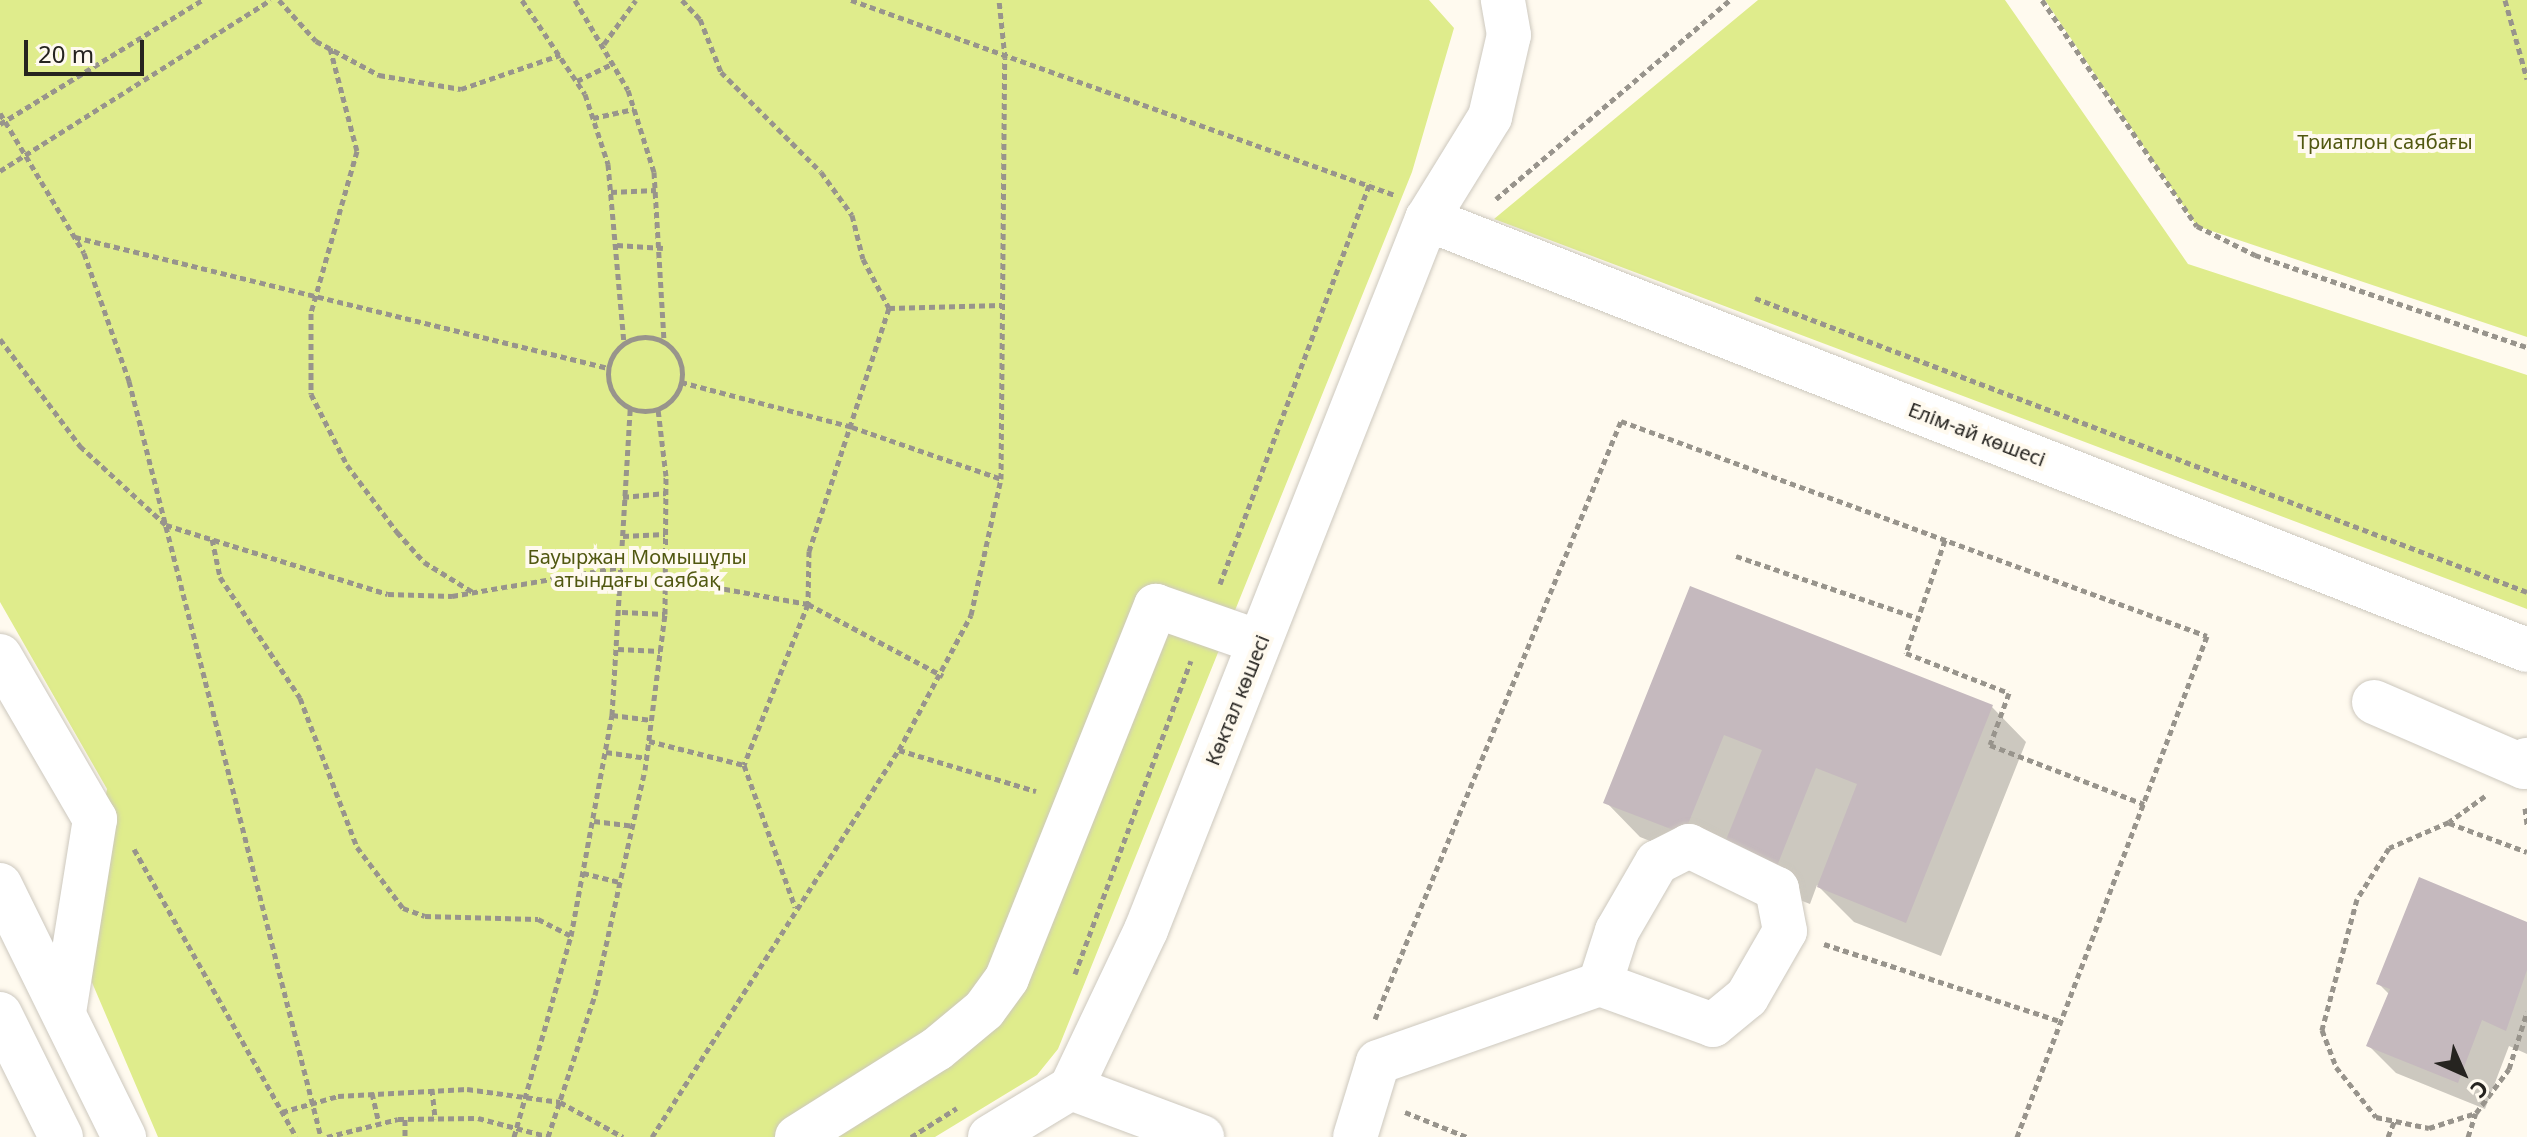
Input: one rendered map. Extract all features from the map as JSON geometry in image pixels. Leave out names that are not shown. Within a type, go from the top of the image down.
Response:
[{"type":"street","name":"Көктал көшесі","points":[[1071,1088],[1146,930],[1427,219],[1490,117],[1509,35],[1503,0]]},
{"type":"street","name":"Елім-ай көшесі","points":[[1427,219],[2527,650]]},
{"type":"street","points":[[797,1137],[984,1010],[1007,978],[1156,606],[1259,642]]},
{"type":"street","points":[[0,656],[95,819],[65,1007]]},
{"type":"street","points":[[2374,702],[2526,764]]},
{"type":"street","points":[[1366,1099],[1600,984],[1617,931],[1657,862],[1689,846],[1777,889],[1785,931],[1747,997],[1713,1025],[1600,984]]},
{"type":"street","points":[[0,885],[65,1007],[124,1137]]},
{"type":"street","points":[[0,1014],[61,1137]]},
{"type":"street","points":[[981,1118],[1071,1088],[1202,1137]]},
{"type":"path","points":[[2,123],[202,0]]},
{"type":"path","points":[[0,171],[270,0]]},
{"type":"path","points":[[279,0],[330,48],[379,75],[461,89],[561,55]]},
{"type":"path","points":[[522,0],[577,81],[593,118],[611,192],[624,343],[608,368],[612,392],[630,409],[658,409]]},
{"type":"path","points":[[575,0],[604,44],[634,109],[656,190],[663,248],[664,342]]},
{"type":"path","points":[[604,44],[636,0]]},
{"type":"path","points":[[682,0],[700,19],[721,72],[821,172],[852,215],[863,259],[889,308],[809,551],[808,604],[744,765],[795,907]]},
{"type":"path","points":[[851,0],[1005,58],[1371,181],[1427,219]]},
{"type":"path","points":[[652,1137],[795,907],[899,750],[943,676],[971,615],[1001,479],[1005,58],[999,0]]},
{"type":"path","points":[[1508,204],[1493,198],[1730,0]]},
{"type":"path","points":[[2042,0],[2197,226],[2255,255],[2527,347]]},
{"type":"path","points":[[2505,0],[2527,79]]},
{"type":"path","points":[[330,48],[357,151],[318,296],[308,348],[311,394],[347,465],[424,562],[474,592]]},
{"type":"path","points":[[577,81],[614,63]]},
{"type":"path","points":[[593,118],[634,109]]},
{"type":"path","points":[[0,113],[2,123],[74,236],[129,381],[321,1137]]},
{"type":"path","points":[[1073,978],[1371,181]]},
{"type":"path","points":[[611,192],[656,190]]},
{"type":"path","points":[[74,236],[608,368]]},
{"type":"path","points":[[617,245],[663,248]]},
{"type":"path","points":[[1744,294],[2527,592]]},
{"type":"path","points":[[889,308],[1001,305]]},
{"type":"path","points":[[327,1137],[379,1123],[435,1119],[518,1126],[549,1137],[595,995],[633,826],[647,758],[665,614],[666,493],[658,409],[681,382],[680,361],[664,342],[644,336],[624,343]]},
{"type":"path","points":[[0,339],[80,446],[166,525],[388,594],[474,592],[622,567]]},
{"type":"path","points":[[681,382],[852,427],[1001,479]]},
{"type":"path","points":[[514,1137],[571,936],[612,715],[622,612],[623,497],[630,409]]},
{"type":"path","points":[[1467,1137],[1366,1099],[1366,1041],[1621,421],[2207,636],[2017,1137]]},
{"type":"path","points":[[623,497],[666,493]]},
{"type":"path","points":[[622,536],[665,534]]},
{"type":"path","points":[[212,539],[220,577],[300,698],[357,847],[403,908],[425,916],[538,919],[571,936]]},
{"type":"path","points":[[1945,540],[1906,653],[2009,693],[1990,745],[2144,804]]},
{"type":"path","points":[[1736,556],[1918,618]]},
{"type":"path","points":[[665,578],[808,604],[943,676]]},
{"type":"path","points":[[622,612],[665,614]]},
{"type":"path","points":[[618,649],[660,651]]},
{"type":"path","points":[[612,715],[652,720]]},
{"type":"path","points":[[649,741],[744,765]]},
{"type":"path","points":[[899,750],[1077,803]]},
{"type":"path","points":[[606,752],[647,758]]},
{"type":"path","points":[[2476,1113],[2429,1128],[2376,1117],[2336,1067],[2322,1030],[2357,899],[2389,848],[2449,822],[2526,764]]},
{"type":"path","points":[[594,821],[633,826]]},
{"type":"path","points":[[2449,822],[2527,852]]},
{"type":"path","points":[[129,837],[296,1137]]},
{"type":"path","points":[[583,873],[620,882]]},
{"type":"path","points":[[1785,931],[2062,1022]]},
{"type":"path","points":[[2468,1137],[2476,1113],[2509,1069],[2527,1012]]},
{"type":"path","points":[[282,1112],[313,1103],[372,1093],[432,1089],[528,1096],[560,1102],[623,1137]]},
{"type":"path","points":[[432,1089],[435,1119]]},
{"type":"path","points":[[372,1093],[379,1123]]},
{"type":"path","points":[[911,1137],[981,1118]]},
{"type":"path","points":[[405,1119],[405,1137]]},
{"type":"path","points":[[2388,1137],[2395,1120]]},
{"type":"green space","name":"Бауыржан Момышұлы атындағы саябақ","points":[[0,0],[1429,0],[1454,28],[1412,172],[1058,1049],[1037,1075],[935,1137],[158,1137],[76,945],[107,789],[0,602]]},
{"type":"green space","points":[[1758,0],[2005,0],[2188,264],[2527,375],[2527,609],[1494,219]]},
{"type":"green space","name":"Триатлон саябағы","points":[[2045,0],[2527,0],[2527,337],[2197,226]]},
{"type":"building","points":[[1690,586],[1993,705],[1906,923],[1817,887],[1857,784],[1816,768],[1775,871],[1722,850],[1762,750],[1724,735],[1684,834],[1603,803]]},
{"type":"building","points":[[2419,877],[2527,922],[2527,970],[2506,1031],[2482,1020],[2458,1083],[2366,1046],[2390,989],[2376,984]]}]
